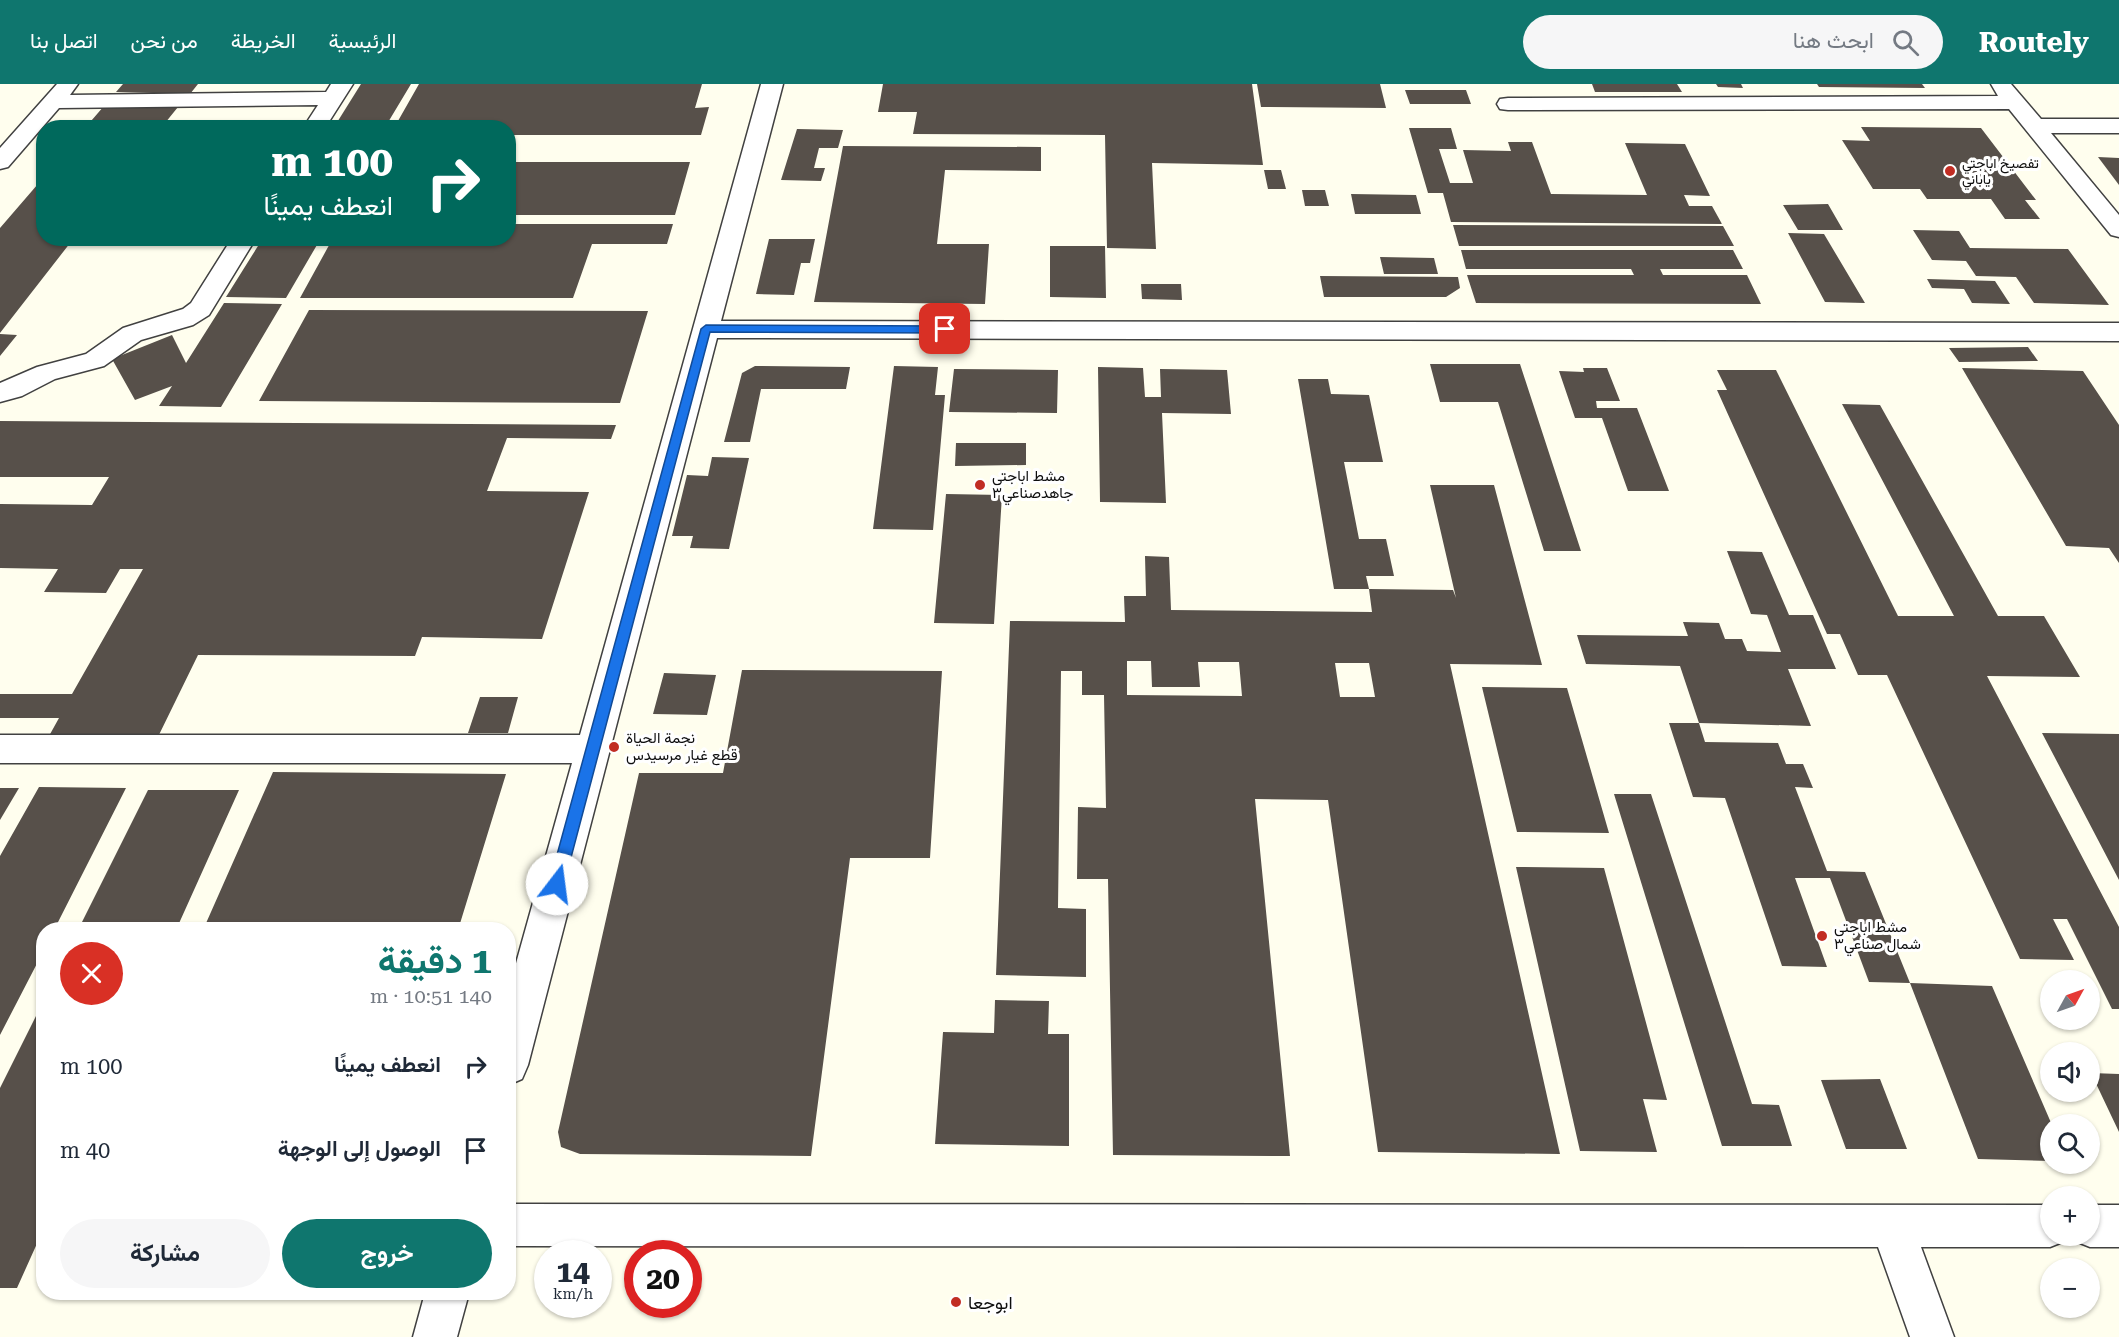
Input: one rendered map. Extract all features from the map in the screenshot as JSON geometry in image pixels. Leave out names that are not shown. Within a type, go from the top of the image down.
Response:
[{"type":"street","points":[[37,120],[69,84]]},
{"type":"street","points":[[516,1035],[772,84]]},
{"type":"street","points":[[2001,84],[2119,230]]},
{"type":"street","points":[[53,102],[337,91]]},
{"type":"street","points":[[319,120],[337,91]]},
{"type":"street","points":[[1509,104],[2015,102]]},
{"type":"street","points":[[0,162],[36,121]]},
{"type":"street","points":[[2034,126],[2119,126]]},
{"type":"street","points":[[0,393],[16,389],[49,372],[84,365],[97,359],[133,334],[149,327],[179,322],[192,316],[200,309],[239,246]]},
{"type":"street","points":[[706,329],[2119,332]]},
{"type":"street","points":[[0,749],[593,749]]},
{"type":"street","points":[[516,1225],[2040,1226]]},
{"type":"street","points":[[1892,1226],[1932,1337]]},
{"type":"street","points":[[2100,1226],[2119,1226]]},
{"type":"street","points":[[435,1337],[445,1300]]},
{"type":"building","points":[[123,84],[198,84],[190,94],[116,92]]},
{"type":"building","points":[[361,84],[411,84],[389,120],[338,120]]},
{"type":"building","points":[[419,84],[702,84],[695,108],[709,107],[701,135],[516,135],[516,120],[399,120]]},
{"type":"building","points":[[883,84],[1252,84],[1263,165],[1152,163],[1156,249],[1107,248],[1105,135],[913,134],[917,112],[878,112]]},
{"type":"building","points":[[1257,84],[1380,84],[1386,108],[1261,107]]},
{"type":"building","points":[[1592,84],[1677,84],[1682,92],[1595,92]]},
{"type":"building","points":[[1716,84],[1741,84],[1743,88],[1718,87]]},
{"type":"building","points":[[1817,84],[1922,84],[1925,88],[1819,87]]},
{"type":"building","points":[[1405,90],[1466,90],[1471,104],[1410,104]]},
{"type":"building","points":[[104,106],[178,107],[167,120],[92,120]]},
{"type":"building","points":[[1861,127],[1981,128],[2036,200],[2025,200],[2040,219],[2005,219],[1991,199],[1927,199],[1920,189],[1873,189],[1842,140],[1870,141]]},
{"type":"building","points":[[1409,128],[1451,128],[1457,149],[1439,149],[1450,183],[1473,183],[1463,150],[1511,151],[1508,142],[1532,142],[1551,194],[1647,195],[1625,143],[1685,144],[1710,196],[1684,195],[1689,206],[1712,206],[1722,224],[1451,222],[1443,193],[1428,193]]},
{"type":"building","points":[[797,129],[843,130],[838,148],[819,148],[814,168],[825,168],[821,181],[781,180]]},
{"type":"building","points":[[843,146],[1041,147],[1041,171],[945,170],[937,244],[989,244],[985,304],[814,302]]},
{"type":"building","points":[[2098,157],[2119,158],[2119,185]]},
{"type":"building","points":[[516,162],[690,162],[675,215],[516,215]]},
{"type":"building","points":[[1264,170],[1281,170],[1286,189],[1268,189]]},
{"type":"building","points":[[36,186],[36,246],[68,246],[0,333],[0,228]]},
{"type":"building","points":[[1302,190],[1325,190],[1329,206],[1305,206]]},
{"type":"building","points":[[1351,194],[1416,195],[1421,214],[1355,214]]},
{"type":"building","points":[[1828,204],[1843,230],[1798,230],[1783,205]]},
{"type":"building","points":[[516,224],[673,224],[667,244],[592,244],[573,298],[300,298],[329,246],[516,246]]},
{"type":"building","points":[[1453,225],[1723,226],[1734,246],[1459,246]]},
{"type":"building","points":[[1913,230],[1959,231],[1970,248],[2068,249],[2109,305],[2034,303],[2016,277],[1976,276],[1966,261],[1932,260]]},
{"type":"building","points":[[1788,233],[1824,234],[1865,303],[1825,302]]},
{"type":"building","points":[[769,239],[815,239],[810,263],[801,263],[794,295],[756,294]]},
{"type":"building","points":[[258,246],[316,246],[286,298],[226,297]]},
{"type":"building","points":[[1050,246],[1105,246],[1106,298],[1050,297]]},
{"type":"building","points":[[1461,250],[1733,250],[1743,269],[1660,269],[1663,275],[1747,275],[1761,304],[1476,303],[1467,275],[1634,275],[1631,269],[1466,269]]},
{"type":"building","points":[[1380,257],[1434,258],[1438,274],[1384,274]]},
{"type":"building","points":[[1320,276],[1458,277],[1460,288],[1446,297],[1324,297]]},
{"type":"building","points":[[1927,279],[1995,281],[2010,304],[1972,303],[1964,289],[1932,288]]},
{"type":"building","points":[[1141,284],[1181,284],[1182,300],[1142,299]]},
{"type":"building","points":[[224,303],[282,304],[221,407],[159,406],[172,386],[135,400],[112,359],[172,335],[186,363]]},
{"type":"building","points":[[309,310],[648,311],[620,403],[259,401]]},
{"type":"building","points":[[0,334],[17,335],[0,356]]},
{"type":"building","points":[[2028,347],[2038,361],[1959,362],[1949,348]]},
{"type":"building","points":[[1430,364],[1520,364],[1581,551],[1544,551],[1498,402],[1440,402]]},
{"type":"building","points":[[755,366],[850,367],[846,389],[761,389],[750,442],[724,442],[742,373]]},
{"type":"building","points":[[894,366],[938,367],[935,395],[945,395],[933,530],[873,529]]},
{"type":"building","points":[[1098,367],[1143,368],[1145,397],[1161,397],[1160,369],[1227,370],[1231,414],[1162,413],[1166,503],[1100,502]]},
{"type":"building","points":[[1583,368],[1607,368],[1620,401],[1596,401],[1597,408],[1637,408],[1669,491],[1628,491],[1602,418],[1575,418],[1559,371],[1584,372]]},
{"type":"building","points":[[1962,368],[2083,371],[2119,425],[2119,563],[2109,548],[2066,546]]},
{"type":"building","points":[[954,369],[1058,370],[1057,413],[949,412]]},
{"type":"building","points":[[1717,370],[1776,370],[1898,616],[1954,616],[1842,404],[1880,405],[1998,616],[2044,616],[2080,677],[1987,676],[2119,927],[2119,1009],[2112,1009],[2100,985],[2100,970],[2092,970],[2067,919],[2053,919],[2074,960],[2020,959],[1887,675],[1858,675],[1840,634],[1827,634],[1717,390],[1727,390]]},
{"type":"building","points":[[1298,379],[1328,379],[1331,394],[1369,395],[1383,462],[1344,462],[1359,539],[1386,539],[1394,576],[1366,576],[1369,589],[1334,589]]},
{"type":"building","points":[[0,421],[616,425],[611,439],[507,438],[487,491],[589,492],[542,639],[422,637],[415,656],[198,655],[154,745],[44,745],[59,718],[0,718],[0,694],[72,694],[143,569],[120,569],[106,593],[44,592],[58,569],[0,568],[0,504],[92,505],[109,477],[0,477]]},
{"type":"building","points":[[956,443],[1026,443],[1026,465],[955,466]]},
{"type":"building","points":[[712,457],[749,458],[729,549],[690,548],[693,536],[672,536],[687,475],[708,476]]},
{"type":"building","points":[[1430,485],[1494,485],[1542,665],[1450,664],[1560,1154],[1378,1152],[1328,800],[1255,799],[1290,1156],[1113,1155],[1108,879],[1077,879],[1078,807],[1106,808],[1104,695],[1082,695],[1082,671],[1061,671],[1058,908],[1086,909],[1086,977],[996,975],[1010,621],[1125,622],[1124,596],[1146,596],[1145,556],[1169,557],[1171,610],[1372,612],[1369,589],[1453,590],[1456,598]],"holes":[[[1127,661],[1151,661],[1152,687],[1200,687],[1198,662],[1239,662],[1242,696],[1127,695]],[[1335,663],[1369,663],[1375,697],[1340,697]]]},
{"type":"building","points":[[946,494],[1002,495],[994,624],[934,623]]},
{"type":"building","points":[[1727,551],[1762,552],[1789,615],[1813,615],[1836,669],[1788,669],[1811,726],[1699,723],[1680,666],[1586,664],[1577,635],[1688,636],[1683,622],[1719,623],[1725,639],[1742,639],[1747,651],[1781,652],[1767,615],[1751,614]]},
{"type":"building","points":[[742,670],[942,671],[930,858],[850,858],[811,1156],[580,1154],[561,1147],[558,1132],[639,773],[723,773]]},
{"type":"building","points":[[664,673],[716,675],[707,715],[653,714]]},
{"type":"building","points":[[1482,687],[1567,688],[1609,833],[1517,832]]},
{"type":"building","points":[[480,697],[518,697],[508,733],[468,733]]},
{"type":"building","points":[[1669,723],[1699,723],[1705,742],[1778,743],[1786,764],[1803,764],[1813,788],[1795,787],[1827,871],[1865,872],[1910,983],[1869,982],[1830,878],[1795,878],[1827,967],[1782,966],[1725,798],[1693,797]]},
{"type":"building","points":[[2042,733],[2119,734],[2119,880]]},
{"type":"building","points":[[273,772],[506,774],[460,922],[207,922]]},
{"type":"building","points":[[39,787],[126,788],[58,922],[36,922],[36,965],[0,1035],[0,856]]},
{"type":"building","points":[[0,788],[19,788],[0,820]]},
{"type":"building","points":[[148,790],[239,790],[180,922],[82,922]]},
{"type":"building","points":[[1614,794],[1651,794],[1752,1104],[1779,1105],[1792,1146],[1722,1146]]},
{"type":"building","points":[[1516,867],[1604,868],[1667,1100],[1643,1099],[1657,1152],[1580,1151]]},
{"type":"building","points":[[1910,983],[1992,986],[2040,1097],[2040,1102],[2047,1114],[2040,1114],[2040,1161],[1978,1159]]},
{"type":"building","points":[[995,1000],[1049,1001],[1048,1034],[1069,1034],[1069,1146],[935,1144],[943,1032],[994,1033]]},
{"type":"building","points":[[36,1016],[36,1246],[17,1288],[0,1288],[0,1088]]},
{"type":"building","points":[[2100,1073],[2119,1074],[2119,1132],[2100,1092]]},
{"type":"building","points":[[1880,1079],[1907,1149],[1846,1149],[1821,1080]]},
{"type":"place","name":"تفصيخ اباجتي ياباني","points":[[1950,171]]},
{"type":"place","name":"مشط اباجتي جاهدصناعي٣","points":[[980,485]]},
{"type":"place","name":"نجمة الحياة قطع غيار مرسيدس","points":[[614,747]]},
{"type":"place","name":"مشط اباجتي شمال صناعي٣","points":[[1822,936]]},
{"type":"place","name":"ابوجعا","points":[[956,1302]]},
{"type":"route","points":[[557,884],[706,329],[945,329]]}]
